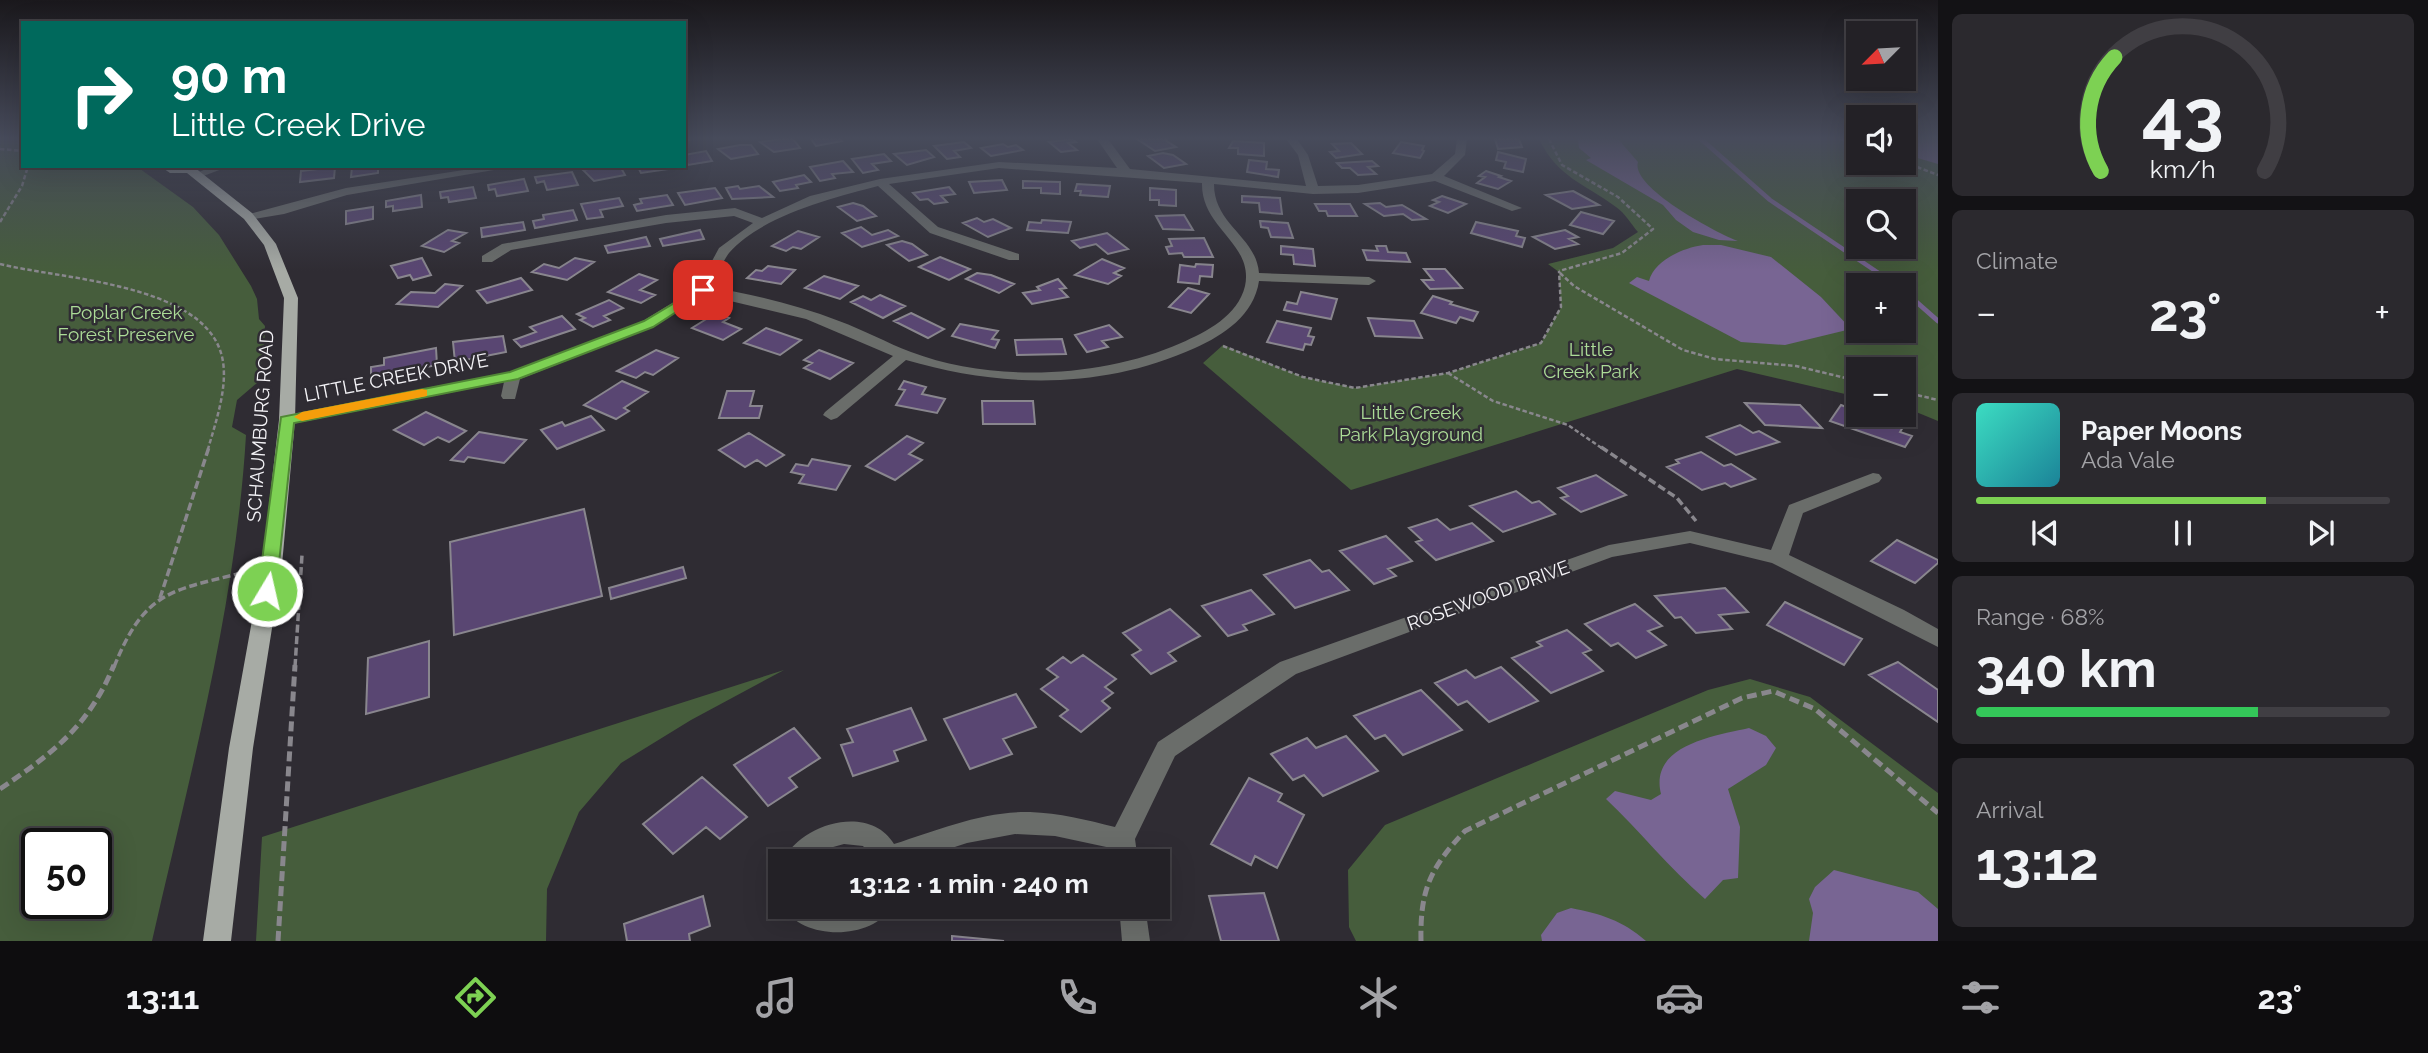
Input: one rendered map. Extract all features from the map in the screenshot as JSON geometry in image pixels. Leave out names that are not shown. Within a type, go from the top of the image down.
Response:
[{"type":"main road","name":"SCHAUMBURG ROAD","points":[[210,183],[248,216],[270,244],[291,298],[287,420],[272,565],[241,748],[217,941]]},
{"type":"street","points":[[248,216],[284,210],[346,192],[404,183]]},
{"type":"street","name":"LITTLE CREEK DRIVE","points":[[287,420],[513,376],[649,324],[703,290],[724,251],[762,222],[814,199],[876,183]]},
{"type":"street","points":[[881,183],[934,230],[1013,257]]},
{"type":"street","points":[[703,290],[804,313],[904,354],[971,371],[1080,373],[1135,365],[1165,356],[1206,338],[1234,318],[1241,309],[1253,277],[1246,250],[1211,209],[1208,183]]},
{"type":"street","name":"LITTLE CREEK DRIVE","points":[[1230,183],[1313,190],[1380,188],[1406,183]]},
{"type":"street","points":[[1311,183],[1313,190]]},
{"type":"street","points":[[1451,183],[1516,208]]},
{"type":"street","points":[[487,259],[507,247],[666,219],[735,212],[762,222]]},
{"type":"street","points":[[1253,277],[1369,281]]},
{"type":"street","points":[[831,415],[904,354]]},
{"type":"street","name":"LITTLE CREEK DRIVE","points":[[509,396],[513,376]]},
{"type":"street","points":[[1778,558],[1795,509],[1873,478]]},
{"type":"street","name":"ROSEWOOD DRIVE","points":[[1124,849],[1166,749],[1288,668],[1609,551],[1690,537],[1778,558],[1897,615],[1938,639]]},
{"type":"street","points":[[920,849],[989,827],[1016,823],[1055,825],[1121,849]]},
{"type":"street","points":[[807,849],[815,840],[831,834],[849,832],[866,836],[882,849]]},
{"type":"street","points":[[810,919],[827,926],[843,926],[863,919]]},
{"type":"street","points":[[1133,919],[1136,941]]},
{"type":"path","points":[[0,222],[23,183]]},
{"type":"path","points":[[1559,271],[1621,255],[1639,246],[1653,229],[1618,197],[1593,183]]},
{"type":"path","points":[[0,264],[28,272],[123,288],[176,306],[207,331],[222,356],[222,391],[210,440],[160,598]]},
{"type":"path","points":[[1206,338],[1303,377],[1355,388],[1448,373],[1541,343],[1561,307],[1559,271]]},
{"type":"path","points":[[1559,271],[1574,286],[1683,351],[1715,359],[1796,366],[1846,378]]},
{"type":"path","points":[[1448,373],[1493,401],[1568,425],[1677,498],[1716,543]]},
{"type":"path","points":[[1916,394],[1938,400]]},
{"type":"path","points":[[278,941],[302,555]]},
{"type":"path","points":[[0,789],[51,754],[93,709],[127,633],[160,598],[194,583],[272,565]]},
{"type":"path","points":[[1420,941],[1419,906],[1435,862],[1465,831],[1742,698],[1773,691],[1815,709],[1938,813]]},
{"type":"green space","name":"Poplar Creek Forest Preserve","points":[[0,183],[160,183],[193,207],[219,235],[257,299],[259,319],[265,326],[264,352],[257,383],[237,400],[232,427],[246,435],[241,499],[222,626],[196,753],[152,941],[0,941]]},
{"type":"green space","points":[[1579,183],[1938,183],[1938,421],[1916,412],[1916,357],[1846,357],[1846,394],[1737,369],[1351,490],[1203,363],[1223,345],[1303,377],[1355,388],[1448,373],[1541,343],[1561,307],[1559,272],[1548,264],[1613,248],[1638,232],[1619,209]]},
{"type":"green space","points":[[784,670],[691,720],[621,763],[579,812],[547,889],[546,941],[256,941],[262,837]]},
{"type":"green space","points":[[1750,679],[1810,697],[1938,793],[1938,941],[1356,941],[1349,927],[1348,870],[1385,825],[1708,690]]},
{"type":"shaded area","points":[[1625,183],[1646,183],[1677,208],[1738,241],[1719,240],[1693,232],[1676,220],[1663,205]]},
{"type":"shaded area","points":[[1721,245],[1771,257],[1821,297],[1846,324],[1846,330],[1785,345],[1741,342],[1629,283],[1637,277],[1649,281],[1657,267],[1686,249]]},
{"type":"shaded area","points":[[1749,728],[1766,736],[1776,748],[1766,765],[1728,789],[1740,827],[1738,878],[1723,880],[1705,899],[1606,799],[1615,791],[1651,800],[1661,794],[1660,777],[1665,764],[1674,754],[1703,739]]},
{"type":"shaded area","points":[[1834,870],[1918,892],[1938,909],[1938,941],[1809,941],[1813,913],[1809,899],[1815,887]]},
{"type":"shaded area","points":[[1571,908],[1611,919],[1646,941],[1542,941],[1541,935],[1557,913]]},
{"type":"building","points":[[525,183],[528,191],[497,196],[495,189],[489,190],[488,185]]},
{"type":"building","points":[[545,183],[578,185],[547,190]]},
{"type":"building","points":[[774,183],[806,183],[796,185],[798,188],[780,191]]},
{"type":"building","points":[[969,183],[1003,183],[1007,190],[974,193]]},
{"type":"building","points":[[1023,183],[1060,183],[1060,194],[1041,193],[1041,188],[1023,188]]},
{"type":"building","points":[[1477,183],[1508,183],[1498,189]]},
{"type":"building","points":[[1077,184],[1110,186],[1108,197],[1080,195],[1081,191],[1075,191]]},
{"type":"building","points":[[738,186],[740,189],[759,186],[773,197],[732,199],[726,188]]},
{"type":"building","points":[[473,187],[476,198],[449,202],[448,197],[441,198],[440,192]]},
{"type":"building","points":[[949,187],[955,194],[941,196],[947,202],[934,204],[928,199],[920,200],[913,193]]},
{"type":"building","points":[[715,188],[722,198],[685,205],[678,193]]},
{"type":"building","points":[[1150,188],[1176,190],[1176,206],[1159,205],[1159,200],[1150,200]]},
{"type":"building","points":[[1573,191],[1599,205],[1572,209],[1546,195]]},
{"type":"building","points":[[421,195],[422,207],[393,211],[393,206],[386,207],[386,201]]},
{"type":"building","points":[[667,195],[673,205],[637,211],[634,205],[642,203],[640,199]]},
{"type":"building","points":[[1242,196],[1280,198],[1282,214],[1260,212],[1259,203],[1242,202]]},
{"type":"building","points":[[1442,196],[1466,204],[1448,213],[1430,206],[1439,202],[1433,200]]},
{"type":"building","points":[[619,198],[623,206],[600,210],[603,217],[587,219],[581,204]]},
{"type":"building","points":[[853,203],[863,206],[876,216],[857,221],[838,207]]},
{"type":"building","points":[[1380,203],[1386,207],[1402,205],[1426,219],[1412,220],[1403,214],[1384,216],[1365,204]]},
{"type":"building","points":[[1315,204],[1350,204],[1357,216],[1328,216],[1326,211],[1319,211]]},
{"type":"building","points":[[373,207],[373,219],[346,224],[346,211]]},
{"type":"building","points":[[573,210],[577,220],[535,228],[533,221],[544,219],[543,215]]},
{"type":"building","points":[[1581,212],[1614,221],[1603,234],[1570,225]]},
{"type":"building","points":[[1184,215],[1193,230],[1163,229],[1156,216]]},
{"type":"building","points":[[977,218],[984,222],[993,219],[1011,228],[988,237],[963,223]]},
{"type":"building","points":[[1042,220],[1071,222],[1068,233],[1027,230],[1029,222],[1041,223]]},
{"type":"building","points":[[1260,221],[1288,223],[1293,238],[1271,237],[1268,228],[1261,227]]},
{"type":"building","points":[[523,222],[525,230],[482,237],[481,228]]},
{"type":"building","points":[[1476,222],[1518,231],[1516,236],[1525,238],[1522,247],[1471,233]]},
{"type":"building","points":[[861,227],[872,235],[888,230],[898,236],[862,247],[842,233]]},
{"type":"building","points":[[448,230],[466,233],[452,241],[459,243],[444,252],[422,246]]},
{"type":"building","points":[[700,230],[704,239],[663,246],[660,239]]},
{"type":"building","points":[[1565,230],[1578,237],[1569,239],[1578,244],[1555,249],[1533,237]]},
{"type":"building","points":[[798,231],[819,237],[801,249],[793,247],[786,251],[772,246]]},
{"type":"building","points":[[1107,233],[1128,249],[1108,254],[1096,244],[1080,248],[1072,241]]},
{"type":"building","points":[[646,237],[650,246],[608,253],[605,246]]},
{"type":"building","points":[[1204,238],[1213,257],[1169,254],[1166,247],[1172,246],[1169,239]]},
{"type":"building","points":[[902,241],[912,244],[927,255],[909,261],[887,245]]},
{"type":"building","points":[[1281,246],[1313,249],[1315,266],[1294,264],[1293,255],[1281,254]]},
{"type":"building","points":[[1376,246],[1386,246],[1388,252],[1406,253],[1410,262],[1367,260],[1363,250],[1378,251]]},
{"type":"building","points":[[940,257],[970,269],[949,280],[919,267]]},
{"type":"building","points":[[422,258],[431,275],[413,280],[410,275],[398,278],[391,266]]},
{"type":"building","points":[[575,258],[594,262],[567,280],[532,272],[544,264],[559,268]]},
{"type":"building","points":[[1102,259],[1124,268],[1114,273],[1121,276],[1108,284],[1075,275]]},
{"type":"building","points":[[1196,264],[1213,265],[1212,277],[1200,276],[1199,284],[1178,282],[1180,265],[1195,267]]},
{"type":"building","points":[[768,266],[795,270],[781,284],[747,278],[756,270],[762,271]]},
{"type":"building","points":[[1424,269],[1445,269],[1462,288],[1430,289],[1422,280],[1433,280]]},
{"type":"building","points":[[977,273],[1014,284],[999,293],[966,279]]},
{"type":"building","points":[[639,274],[657,280],[640,290],[655,295],[641,303],[608,292]]},
{"type":"building","points":[[824,276],[858,286],[840,299],[805,288]]},
{"type":"building","points":[[521,278],[532,290],[487,303],[477,291]]},
{"type":"building","points":[[1058,279],[1066,288],[1060,289],[1068,297],[1032,304],[1023,293],[1040,290],[1037,287]]},
{"type":"building","points":[[445,284],[462,286],[438,307],[397,304],[411,292],[435,293]]},
{"type":"building","points":[[1188,288],[1209,294],[1191,313],[1169,307]]},
{"type":"building","points":[[1301,292],[1337,299],[1331,319],[1284,310],[1287,302],[1297,304]]},
{"type":"building","points":[[880,295],[905,306],[883,318],[851,302],[863,296],[871,300]]},
{"type":"building","points":[[1433,296],[1478,312],[1473,321],[1460,317],[1456,323],[1421,313]]},
{"type":"building","points":[[609,300],[623,308],[604,316],[610,320],[593,327],[580,320],[585,318],[577,314]]},
{"type":"building","points":[[716,313],[729,318],[723,322],[741,329],[723,340],[692,328]]},
{"type":"building","points":[[911,313],[944,329],[928,338],[894,321]]},
{"type":"building","points":[[562,316],[575,329],[521,347],[514,340],[536,332],[530,327]]},
{"type":"building","points":[[1368,318],[1414,321],[1422,338],[1375,336]]},
{"type":"building","points":[[1277,321],[1311,328],[1308,336],[1314,337],[1311,345],[1305,344],[1303,350],[1267,342]]},
{"type":"building","points":[[960,324],[998,331],[992,339],[999,340],[995,348],[952,336]]},
{"type":"building","points":[[1109,325],[1122,337],[1102,341],[1108,347],[1087,352],[1075,335]]},
{"type":"building","points":[[766,328],[801,340],[780,355],[744,343]]},
{"type":"building","points":[[503,336],[506,352],[455,362],[453,342]]},
{"type":"building","points":[[1062,339],[1066,354],[1017,355],[1015,340]]},
{"type":"building","points":[[436,348],[437,365],[371,378],[371,367],[384,365],[384,358]]},
{"type":"building","points":[[656,350],[678,358],[653,375],[645,372],[636,378],[617,371]]},
{"type":"building","points":[[819,350],[853,363],[830,379],[804,368],[812,363],[804,360]]},
{"type":"building","points":[[622,381],[648,392],[624,408],[629,411],[616,419],[584,405]]},
{"type":"building","points":[[904,381],[926,387],[922,394],[945,399],[937,413],[896,405],[905,390],[899,389]]},
{"type":"building","points":[[727,391],[754,391],[750,406],[762,406],[759,418],[719,418]]},
{"type":"building","points":[[982,401],[1033,401],[1035,424],[983,424]]},
{"type":"building","points":[[1745,403],[1800,405],[1822,428],[1765,425]]},
{"type":"building","points":[[1841,405],[1846,407],[1846,427],[1830,421]]},
{"type":"building","points":[[426,412],[466,431],[449,442],[438,437],[424,445],[394,430]]},
{"type":"building","points":[[591,416],[604,430],[557,449],[541,430],[562,422],[565,426]]},
{"type":"building","points":[[1740,425],[1753,433],[1759,431],[1779,442],[1736,455],[1707,437]]},
{"type":"building","points":[[1847,427],[1903,427],[1900,432],[1912,436],[1905,447]]},
{"type":"building","points":[[479,432],[526,440],[504,463],[468,457],[464,462],[451,460]]},
{"type":"building","points":[[749,433],[784,455],[766,466],[757,460],[745,467],[719,450]]},
{"type":"building","points":[[907,436],[923,443],[909,454],[922,460],[895,480],[866,466]]},
{"type":"building","points":[[1701,452],[1724,466],[1731,464],[1755,479],[1731,487],[1725,483],[1702,490],[1667,467],[1679,463],[1676,460]]},
{"type":"building","points":[[812,459],[850,466],[836,490],[799,483],[804,475],[791,472],[796,464],[808,466]]},
{"type":"building","points":[[1596,475],[1626,495],[1581,512],[1561,498],[1568,496],[1558,488]]},
{"type":"building","points":[[1516,491],[1532,503],[1539,501],[1555,514],[1503,532],[1470,506]]},
{"type":"building","points":[[584,509],[602,596],[454,635],[450,542]]},
{"type":"building","points":[[1437,519],[1450,530],[1472,523],[1493,541],[1436,560],[1416,542],[1422,540],[1409,528]]},
{"type":"building","points":[[1386,536],[1412,561],[1388,569],[1396,576],[1374,584],[1340,551]]},
{"type":"building","points":[[1897,540],[1938,560],[1938,563],[1915,583],[1871,561]]},
{"type":"building","points":[[1310,560],[1322,572],[1329,570],[1349,590],[1295,608],[1264,575]]},
{"type":"building","points":[[683,567],[686,578],[611,599],[609,588]]},
{"type":"building","points":[[1725,588],[1748,612],[1719,615],[1732,629],[1696,633],[1681,617],[1675,618],[1655,596]]},
{"type":"building","points":[[1251,590],[1274,614],[1243,625],[1247,630],[1228,636],[1202,606]]},
{"type":"building","points":[[1785,602],[1862,639],[1844,665],[1767,625]]},
{"type":"building","points":[[1635,604],[1662,626],[1648,631],[1666,645],[1636,658],[1618,643],[1611,646],[1585,624]]},
{"type":"building","points":[[1170,609],[1200,636],[1168,653],[1176,661],[1151,674],[1132,655],[1141,650],[1123,633]]},
{"type":"building","points":[[1567,630],[1591,650],[1583,653],[1603,671],[1551,693],[1512,658],[1542,646],[1537,642]]},
{"type":"building","points":[[429,641],[429,697],[366,714],[368,658]]},
{"type":"building","points":[[1083,655],[1116,679],[1105,687],[1113,693],[1102,701],[1110,708],[1081,732],[1060,716],[1068,710],[1041,689],[1058,677],[1047,669],[1063,657],[1071,663]]},
{"type":"building","points":[[1898,662],[1938,690],[1938,722],[1869,675]]},
{"type":"building","points":[[1501,667],[1538,701],[1489,722],[1467,701],[1458,705],[1435,683],[1466,670],[1475,678]]},
{"type":"building","points":[[1421,690],[1462,730],[1403,755],[1385,735],[1375,739],[1354,716]]},
{"type":"building","points":[[1016,694],[1036,727],[1003,739],[1012,754],[970,769],[944,719]]},
{"type":"building","points":[[911,708],[926,740],[894,751],[898,761],[853,776],[841,745],[853,742],[847,729]]},
{"type":"building","points":[[794,728],[820,758],[789,778],[797,787],[768,806],[734,765]]},
{"type":"building","points":[[1346,736],[1378,771],[1323,796],[1304,775],[1293,780],[1271,754],[1307,738],[1316,748]]},
{"type":"building","points":[[702,777],[747,817],[720,839],[706,827],[673,854],[643,824]]},
{"type":"building","points":[[1249,778],[1282,794],[1278,801],[1304,815],[1277,868],[1255,856],[1251,865],[1211,844]]},
{"type":"building","points":[[1264,893],[1279,941],[1221,941],[1209,896]]},
{"type":"building","points":[[703,896],[710,926],[689,934],[690,941],[627,941],[624,924]]},
{"type":"building","points":[[952,936],[1004,941],[952,941]]},
{"type":"waterway","points":[[1751,183],[1770,200],[1879,273]]},
{"type":"waterway","points":[[1916,302],[1938,321]]},
{"type":"slow traffic","points":[[302,417],[422,393]]},
{"type":"route","points":[[267,591],[287,420],[513,376],[649,324],[703,290]]},
{"type":"park label","name":"Little Creek Park","points":[[1591,360]]},
{"type":"park label","name":"Little Creek Park Playground","points":[[1411,423]]}]
